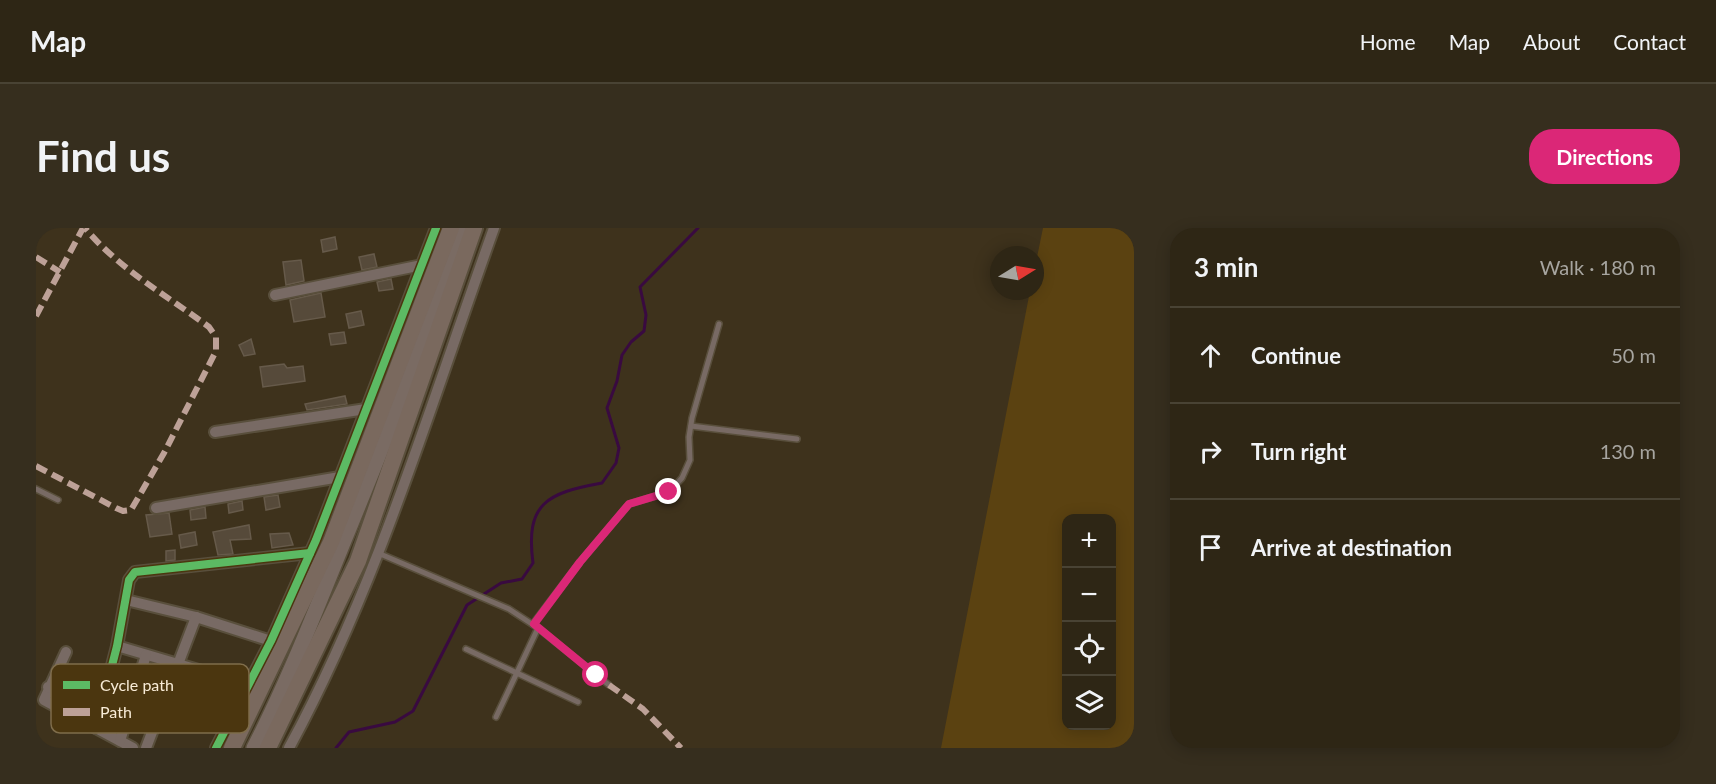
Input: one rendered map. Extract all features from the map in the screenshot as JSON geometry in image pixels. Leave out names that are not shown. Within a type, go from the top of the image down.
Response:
[{"type":"main road","points":[[249,713],[331,542],[451,228]]},
{"type":"main road","points":[[268,748],[358,561],[474,228]]},
{"type":"main road","points":[[232,748],[239,733]]},
{"type":"street","points":[[249,685],[310,553],[436,228]]},
{"type":"street","points":[[254,748],[308,631],[363,494],[435,307],[462,228]]},
{"type":"street","points":[[289,748],[328,672],[377,552],[494,228]]},
{"type":"street","points":[[275,296],[423,265]]},
{"type":"street","points":[[215,432],[366,410]]},
{"type":"street","points":[[156,508],[340,477]]},
{"type":"street","points":[[113,664],[129,580],[135,572],[310,553]]},
{"type":"street","points":[[126,600],[196,617],[271,641]]},
{"type":"street","points":[[117,646],[177,664],[196,617]]},
{"type":"street","points":[[60,664],[66,652]]},
{"type":"street","points":[[143,664],[146,655]]},
{"type":"street","points":[[51,681],[44,697],[51,704]]},
{"type":"street","points":[[105,733],[133,748]]},
{"type":"street","points":[[120,741],[122,733]]},
{"type":"street","points":[[146,748],[152,733]]},
{"type":"street","points":[[216,748],[224,733]]},
{"type":"lane","points":[[496,717],[536,626],[580,562],[629,504],[669,492],[682,478],[690,460],[690,426],[719,324]]},
{"type":"lane","points":[[690,426],[797,439]]},
{"type":"lane","points":[[36,489],[58,500]]},
{"type":"lane","points":[[377,552],[489,599],[536,626],[609,685]]},
{"type":"lane","points":[[466,649],[578,702]]},
{"type":"shaded area","points":[[1043,228],[1134,228],[1134,748],[941,748],[1028,300],[1044,300],[1044,246],[1039,246]]},
{"type":"building","points":[[335,237],[337,249],[323,252],[321,240]]},
{"type":"building","points":[[374,254],[377,267],[362,270],[359,257]]},
{"type":"building","points":[[301,260],[304,281],[286,285],[283,262]]},
{"type":"building","points":[[391,279],[393,289],[379,291],[377,282]]},
{"type":"building","points":[[321,293],[325,317],[294,322],[290,300]]},
{"type":"building","points":[[361,311],[364,325],[349,328],[346,314]]},
{"type":"building","points":[[344,332],[346,343],[331,345],[329,334]]},
{"type":"building","points":[[251,339],[255,354],[244,356],[239,345]]},
{"type":"building","points":[[284,364],[287,368],[303,366],[305,381],[263,387],[260,367]]},
{"type":"building","points":[[345,396],[347,404],[307,410],[305,404]]},
{"type":"building","points":[[278,495],[280,507],[266,510],[264,497]]},
{"type":"building","points":[[242,501],[243,510],[229,513],[228,504]]},
{"type":"building","points":[[205,507],[206,518],[191,520],[190,510]]},
{"type":"building","points":[[169,513],[172,534],[150,537],[146,515]]},
{"type":"building","points":[[249,525],[251,539],[230,540],[233,554],[218,555],[213,532]]},
{"type":"building","points":[[195,532],[197,545],[181,548],[179,535]]},
{"type":"building","points":[[289,533],[293,545],[272,548],[270,534]]},
{"type":"building","points":[[175,550],[175,560],[166,561],[166,551]]},
{"type":"waterway","points":[[336,748],[349,732],[395,722],[413,711],[467,605],[501,583],[522,579],[533,563],[531,543],[533,527],[537,514],[544,504],[567,491],[602,483],[616,463],[619,448],[607,408],[617,381],[622,355],[631,342],[644,331],[646,315],[640,287],[698,228]]},
{"type":"marked path","points":[[36,316],[83,228]]},
{"type":"marked path","points":[[36,466],[116,508],[123,511],[131,510],[164,453],[216,351],[216,337],[209,327],[128,269],[98,243],[85,228]]},
{"type":"marked path","points":[[36,257],[60,272]]},
{"type":"marked path","points":[[609,685],[643,709],[681,748]]},
{"type":"cycle path","points":[[249,684],[271,641],[316,540],[436,228]]},
{"type":"cycle path","points":[[112,664],[129,580],[135,572],[310,553]]},
{"type":"cycle path","points":[[216,748],[224,733]]},
{"type":"route","points":[[596,675],[534,624],[580,562],[629,504],[669,492]]}]
